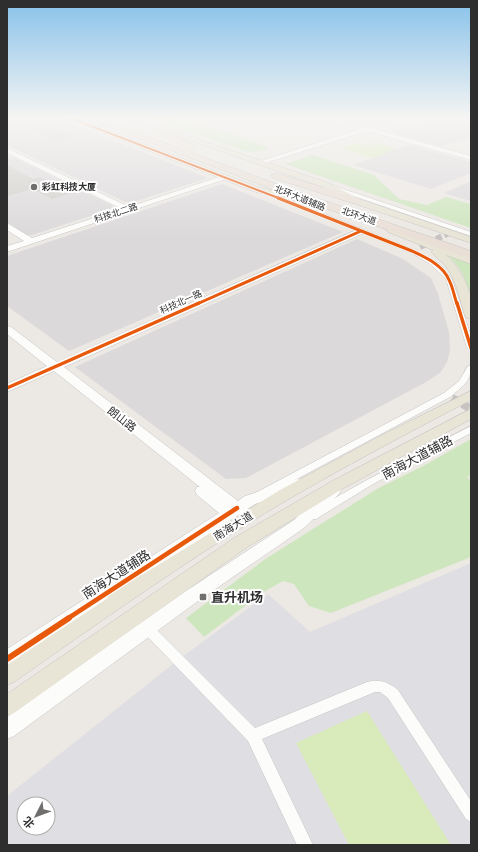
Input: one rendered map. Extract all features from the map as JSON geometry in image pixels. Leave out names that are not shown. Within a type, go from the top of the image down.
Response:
[{"type":"highway","name":"北环大道","points":[[199,158],[471,255]]},
{"type":"highway","name":"北环大道","points":[[221,158],[471,248]]},
{"type":"highway","points":[[234,162],[356,201]]},
{"type":"main road","name":"北环大道辅路","points":[[172,158],[259,190]]},
{"type":"main road","name":"北环大道辅路","points":[[244,158],[326,185],[356,201],[471,239]]},
{"type":"main road","points":[[259,190],[326,204]]},
{"type":"main road","points":[[359,216],[440,254],[451,264],[459,278],[471,316]]},
{"type":"main road","points":[[418,244],[471,261]]},
{"type":"main road","points":[[425,419],[458,397],[471,386]]},
{"type":"main road","name":"南海大道","points":[[7,676],[219,535],[316,478],[471,395]]},
{"type":"main road","name":"南海大道","points":[[7,706],[240,543],[339,484],[471,414]]},
{"type":"main road","points":[[106,609],[134,574]]},
{"type":"street","points":[[21,158],[128,209]]},
{"type":"street","points":[[260,163],[276,158]]},
{"type":"street","name":"科技北二路","points":[[7,249],[225,178]]},
{"type":"street","points":[[326,185],[455,230],[471,234]]},
{"type":"street","name":"北环大道辅路","points":[[259,190],[412,251],[432,262],[446,273],[449,279],[471,348]]},
{"type":"street","points":[[7,226],[31,241]]},
{"type":"street","name":"科技北一路","points":[[7,388],[361,231]]},
{"type":"street","points":[[412,251],[418,244]]},
{"type":"street","name":"朗山路","points":[[7,329],[52,368]]},
{"type":"street","name":"朗山路","points":[[7,338],[52,368],[239,507]]},
{"type":"street","points":[[239,507],[345,448],[449,396],[462,382],[471,368]]},
{"type":"street","name":"南海大道辅路","points":[[7,729],[198,592],[299,524],[364,486],[471,429]]},
{"type":"street","name":"南海大道辅路","points":[[7,658],[239,507],[316,478]]},
{"type":"street","name":"南海大道","points":[[299,524],[339,484]]},
{"type":"street","points":[[147,628],[253,736],[306,845]]},
{"type":"street","points":[[253,736],[367,688],[376,685],[386,688],[393,694],[471,814]]},
{"type":"shaded area","points":[[7,158],[15,158],[113,206],[112,209],[32,235],[27,235],[7,222]]},
{"type":"shaded area","points":[[33,158],[157,158],[208,178],[130,203]]},
{"type":"shaded area","points":[[373,158],[456,158],[471,162],[471,173],[431,189],[353,165]]},
{"type":"shaded area","points":[[471,181],[471,201],[444,193]]},
{"type":"shaded area","points":[[222,184],[343,232],[69,351],[7,306],[7,256]]},
{"type":"shaded area","points":[[357,239],[403,259],[431,278],[438,294],[449,332],[450,351],[447,362],[441,372],[428,381],[246,478],[226,479],[75,367]]},
{"type":"shaded area","points":[[471,563],[471,845],[7,845],[7,796],[178,660],[268,594],[310,632]]},
{"type":"green space","points":[[304,158],[321,158],[374,175],[399,199],[427,205],[446,197],[471,204],[471,228],[285,164]]},
{"type":"green space","points":[[444,252],[471,262],[471,297],[459,267]]},
{"type":"green space","points":[[471,439],[471,475],[467,477],[471,481],[471,557],[331,613],[309,606],[294,584],[283,581],[262,593],[204,637],[186,618],[264,560],[297,539],[377,489],[425,465]]},
{"type":"green space","points":[[367,711],[451,845],[349,845],[296,743]]},
{"type":"building","name":"彩虹科技大厦","points":[[7,165],[33,179],[40,177],[72,193],[52,199],[32,189],[7,196]]},
{"type":"tunnel","points":[[420,247],[453,231]]},
{"type":"tunnel","points":[[452,398],[471,409]]},
{"type":"cycle path","points":[[173,158],[259,190],[412,251],[428,259],[442,270],[449,279],[471,348]]},
{"type":"cycle path","points":[[7,388],[361,231]]},
{"type":"cycle path","points":[[7,659],[237,508]]},
{"type":"place","name":"彩虹科技大厦","points":[[34,187]]},
{"type":"place","name":"直升机场","points":[[203,597]]}]
